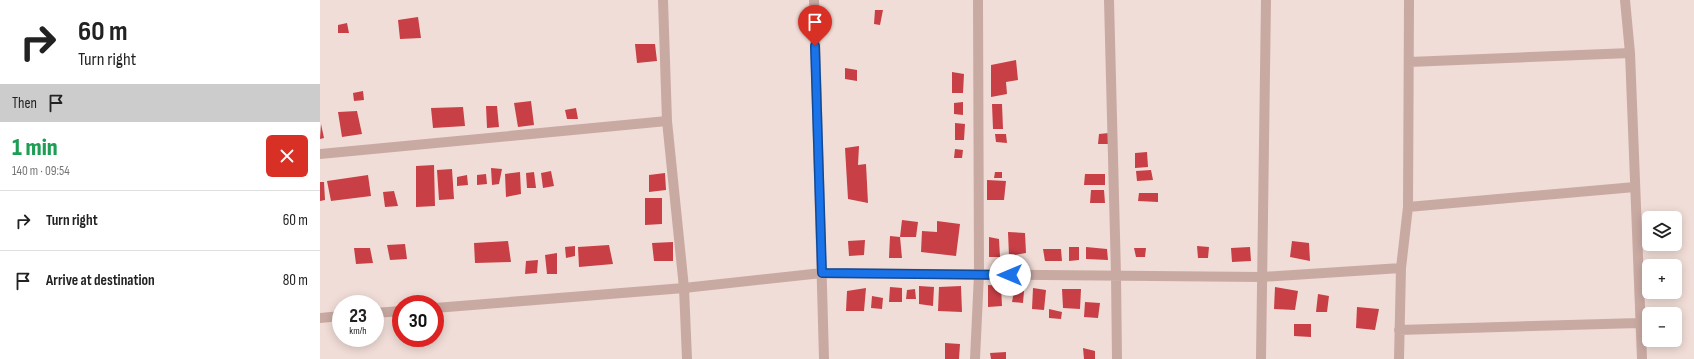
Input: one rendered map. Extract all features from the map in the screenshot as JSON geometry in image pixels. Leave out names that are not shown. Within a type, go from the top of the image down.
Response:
[{"type":"street","points":[[663,0],[667,121],[684,288],[688,359]]},
{"type":"street","points":[[814,0],[824,359]]},
{"type":"street","points":[[976,359],[979,274],[978,0]]},
{"type":"street","points":[[1109,0],[1117,359]]},
{"type":"street","points":[[1261,359],[1266,0]]},
{"type":"street","points":[[1399,359],[1401,268],[1408,207],[1409,0]]},
{"type":"street","points":[[1625,0],[1630,53],[1639,323],[1642,359]]},
{"type":"street","points":[[1409,62],[1630,53]]},
{"type":"street","points":[[320,154],[667,121]]},
{"type":"street","points":[[1408,207],[1635,187]]},
{"type":"street","points":[[444,307],[684,288],[822,273],[1262,277],[1401,268]]},
{"type":"street","points":[[320,318],[332,317]]},
{"type":"street","points":[[1399,330],[1639,323]]},
{"type":"building","points":[[875,10],[883,10],[880,25],[874,24]]},
{"type":"building","points":[[418,17],[421,38],[400,39],[398,20]]},
{"type":"building","points":[[347,23],[349,33],[338,33],[338,25]]},
{"type":"building","points":[[635,44],[655,44],[657,61],[637,63]]},
{"type":"building","points":[[1016,60],[1018,80],[1006,82],[1007,94],[991,97],[991,65]]},
{"type":"building","points":[[845,68],[857,70],[857,81],[845,79]]},
{"type":"building","points":[[952,72],[964,74],[963,93],[952,93]]},
{"type":"building","points":[[363,91],[364,100],[354,101],[353,93]]},
{"type":"building","points":[[531,101],[534,125],[518,127],[514,103]]},
{"type":"building","points":[[963,102],[963,115],[954,114],[954,103]]},
{"type":"building","points":[[992,104],[1002,104],[1003,129],[993,129]]},
{"type":"building","points":[[486,106],[497,106],[499,127],[487,128]]},
{"type":"building","points":[[463,107],[465,126],[433,128],[431,108]]},
{"type":"building","points":[[576,108],[578,119],[567,119],[565,110]]},
{"type":"building","points":[[357,111],[362,134],[342,137],[338,112]]},
{"type":"building","points":[[955,123],[965,124],[964,140],[955,140]]},
{"type":"building","points":[[321,124],[324,138],[320,139]]},
{"type":"building","points":[[1109,133],[1110,144],[1098,144],[1099,134]]},
{"type":"building","points":[[995,134],[1006,134],[1007,143],[996,142]]},
{"type":"building","points":[[859,146],[858,165],[866,164],[868,203],[848,199],[845,148]]},
{"type":"building","points":[[955,149],[963,150],[962,158],[954,158]]},
{"type":"building","points":[[1147,152],[1148,167],[1135,168],[1135,153]]},
{"type":"building","points":[[434,165],[435,206],[416,207],[416,166]]},
{"type":"building","points":[[491,168],[502,169],[499,184],[492,185]]},
{"type":"building","points":[[452,169],[454,199],[439,200],[437,170]]},
{"type":"building","points":[[1151,170],[1153,180],[1137,181],[1136,171]]},
{"type":"building","points":[[551,171],[554,186],[543,188],[541,173]]},
{"type":"building","points":[[520,172],[521,194],[506,197],[505,174]]},
{"type":"building","points":[[534,172],[536,188],[527,188],[526,173]]},
{"type":"building","points":[[995,172],[1002,172],[1002,178],[994,178]]},
{"type":"building","points":[[665,173],[666,190],[649,192],[649,175]]},
{"type":"building","points":[[486,174],[487,184],[477,185],[477,175]]},
{"type":"building","points":[[1085,174],[1105,174],[1105,185],[1084,185]]},
{"type":"building","points":[[368,175],[371,196],[331,201],[327,181]]},
{"type":"building","points":[[467,175],[468,185],[457,186],[457,177]]},
{"type":"building","points":[[987,180],[1006,181],[1004,200],[987,200]]},
{"type":"building","points":[[320,182],[324,182],[325,200],[320,201]]},
{"type":"building","points":[[1091,190],[1104,190],[1105,203],[1090,203]]},
{"type":"building","points":[[394,191],[398,206],[385,207],[383,192]]},
{"type":"building","points":[[1139,193],[1158,193],[1158,202],[1138,201]]},
{"type":"building","points":[[645,198],[662,198],[662,224],[645,225]]},
{"type":"building","points":[[902,220],[918,222],[916,237],[900,237]]},
{"type":"building","points":[[937,221],[960,224],[956,256],[921,252],[922,231],[937,232]]},
{"type":"building","points":[[1008,232],[1025,233],[1026,253],[1009,256]]},
{"type":"building","points":[[890,236],[900,237],[902,258],[889,258]]},
{"type":"building","points":[[989,237],[999,239],[1000,257],[989,257]]},
{"type":"building","points":[[865,240],[864,255],[849,256],[848,241]]},
{"type":"building","points":[[508,241],[511,262],[475,263],[474,243]]},
{"type":"building","points":[[1292,241],[1309,243],[1310,261],[1290,257]]},
{"type":"building","points":[[673,242],[673,261],[654,261],[652,243]]},
{"type":"building","points":[[405,244],[407,259],[390,260],[387,245]]},
{"type":"building","points":[[609,245],[613,264],[579,267],[578,247]]},
{"type":"building","points":[[575,246],[575,256],[566,258],[565,247]]},
{"type":"building","points":[[1197,246],[1209,247],[1208,258],[1198,258]]},
{"type":"building","points":[[1069,247],[1079,247],[1079,260],[1069,261]]},
{"type":"building","points":[[1086,247],[1107,249],[1108,260],[1086,259]]},
{"type":"building","points":[[1250,247],[1251,261],[1232,262],[1231,248]]},
{"type":"building","points":[[354,248],[370,248],[373,263],[356,264]]},
{"type":"building","points":[[1134,248],[1146,248],[1145,257],[1136,257]]},
{"type":"building","points":[[1043,249],[1061,249],[1062,261],[1045,261]]},
{"type":"building","points":[[557,253],[557,274],[547,274],[545,255]]},
{"type":"building","points":[[538,260],[537,273],[525,274],[526,261]]},
{"type":"building","points":[[988,285],[1001,286],[1002,306],[988,307]]},
{"type":"building","points":[[919,286],[934,287],[933,306],[919,304]]},
{"type":"building","points":[[961,286],[962,312],[938,311],[939,287]]},
{"type":"building","points":[[890,287],[902,288],[902,302],[889,302]]},
{"type":"building","points":[[1275,287],[1298,291],[1295,310],[1274,309]]},
{"type":"building","points":[[866,288],[864,311],[846,311],[847,291]]},
{"type":"building","points":[[1033,288],[1046,290],[1044,310],[1032,309]]},
{"type":"building","points":[[915,289],[916,299],[906,299],[907,290]]},
{"type":"building","points":[[1062,289],[1081,289],[1080,309],[1063,308]]},
{"type":"building","points":[[1014,291],[1024,291],[1023,303],[1012,302]]},
{"type":"building","points":[[1318,294],[1329,296],[1327,312],[1316,312]]},
{"type":"building","points":[[872,296],[883,298],[882,309],[871,308]]},
{"type":"building","points":[[1085,302],[1100,303],[1098,318],[1084,317]]},
{"type":"building","points":[[1357,307],[1379,309],[1375,330],[1356,328]]},
{"type":"building","points":[[1049,309],[1062,312],[1061,319],[1049,318]]},
{"type":"building","points":[[1294,324],[1311,324],[1311,337],[1294,336]]},
{"type":"building","points":[[945,343],[960,344],[959,359],[945,359]]},
{"type":"building","points":[[1083,348],[1095,351],[1095,359],[1084,359]]},
{"type":"building","points":[[1006,352],[1006,359],[991,359],[990,353]]},
{"type":"route","points":[[815,46],[822,273],[1010,275]]}]
